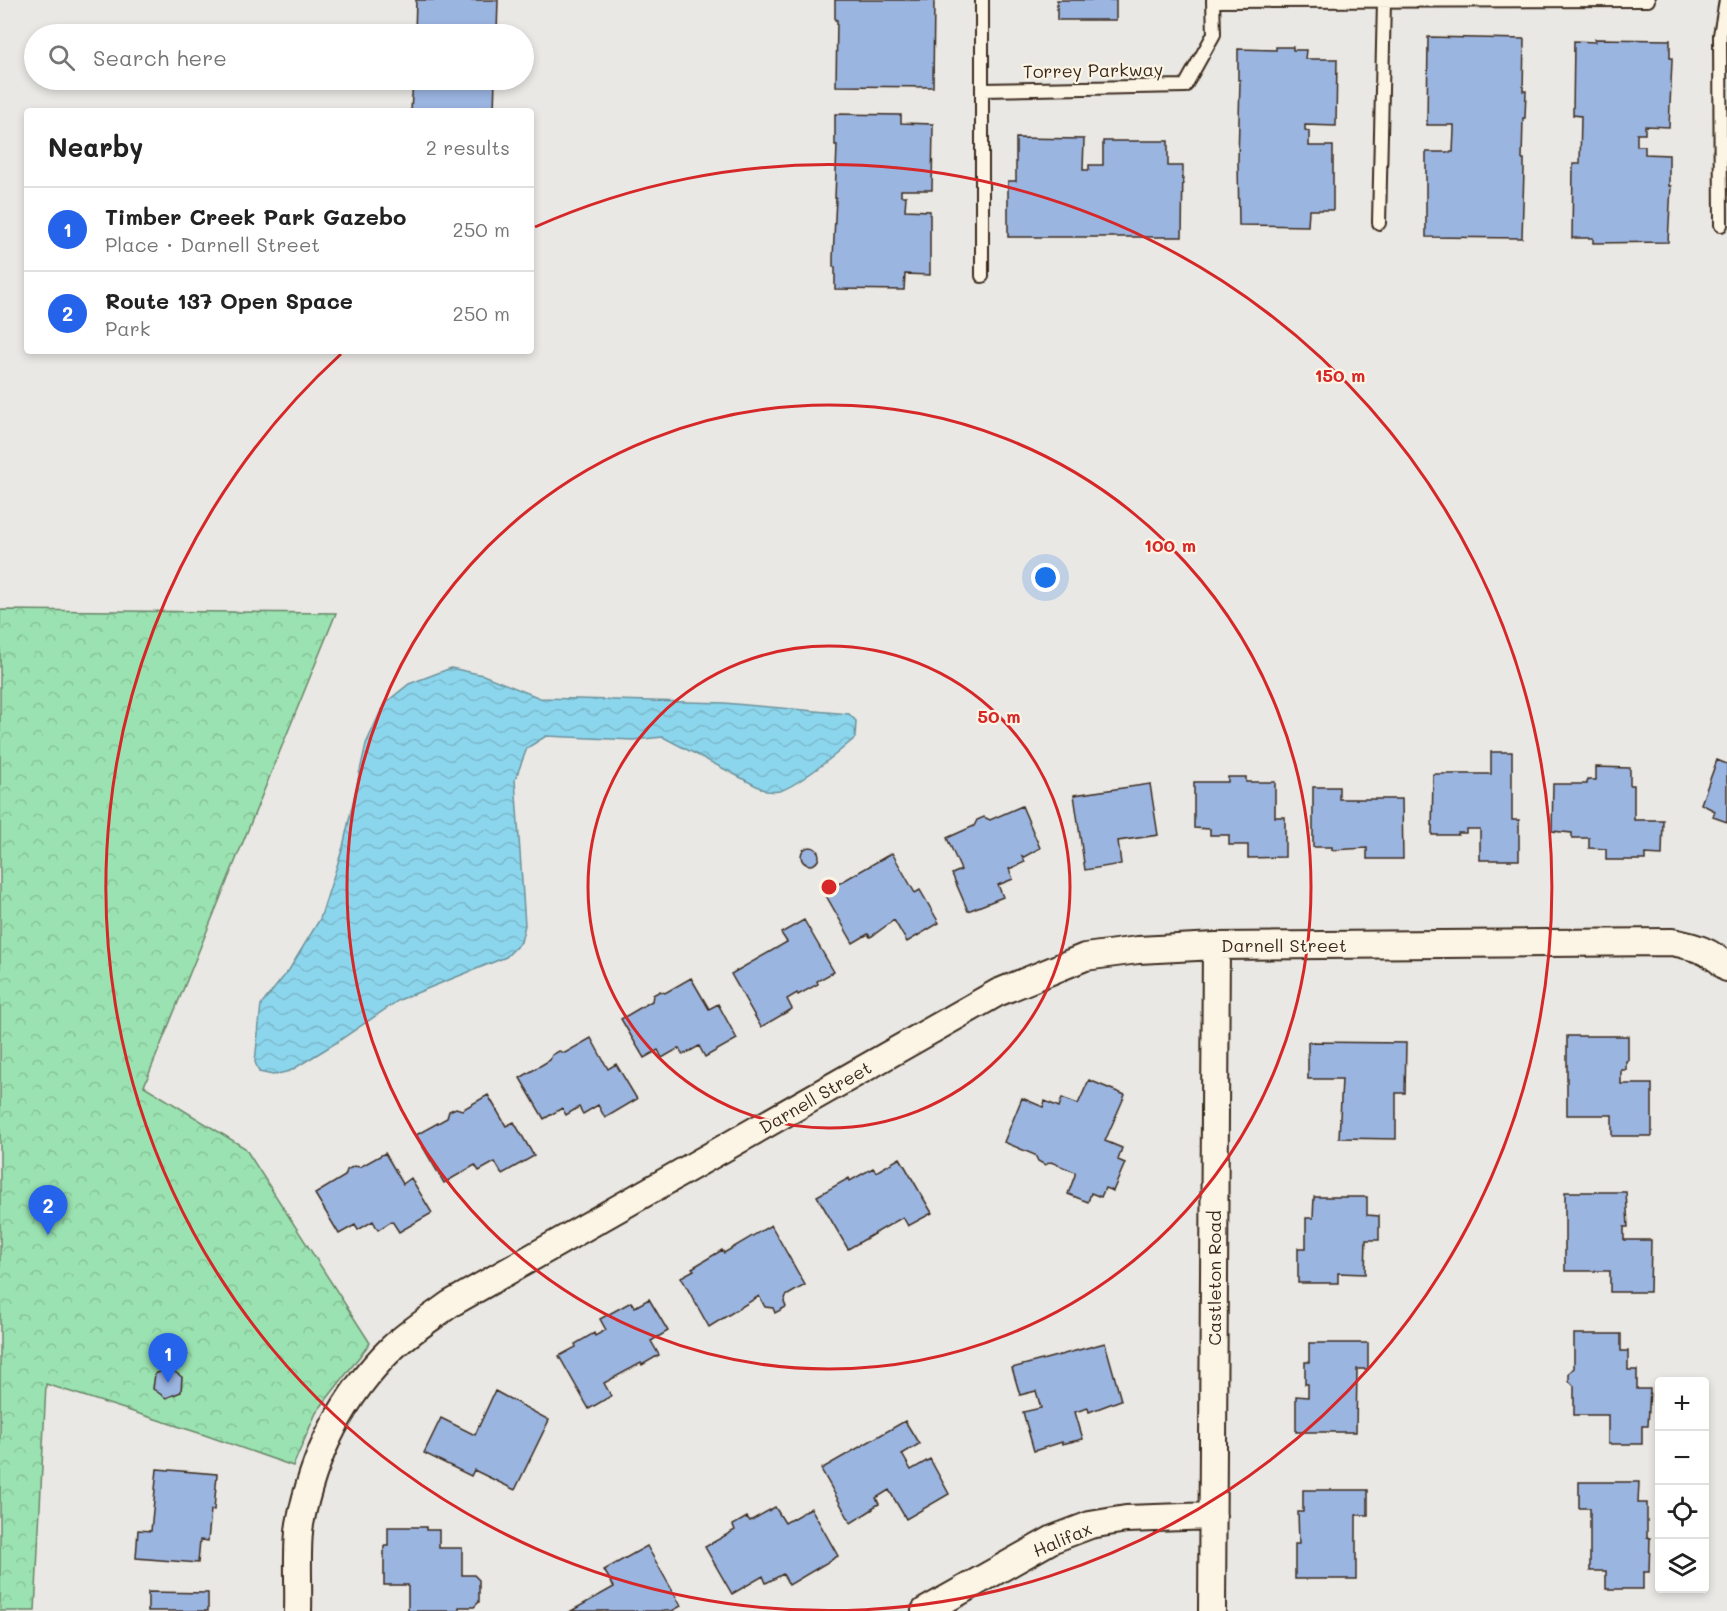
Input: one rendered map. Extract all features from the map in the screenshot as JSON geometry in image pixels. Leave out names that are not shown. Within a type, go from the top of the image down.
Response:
[{"type":"street","name":"Darnell Street","points":[[298,1611],[300,1526],[312,1478],[330,1431],[356,1388],[393,1347],[450,1304],[997,993],[1085,957],[1138,950],[1216,946],[1672,942],[1700,948],[1727,968]]},
{"type":"street","name":"Castleton Road","points":[[1212,1611],[1216,946]]},
{"type":"street","name":"Halifax","points":[[926,1611],[1053,1539],[1090,1525],[1126,1519],[1213,1516]]},
{"type":"lane","points":[[982,0],[982,276]]},
{"type":"lane","name":"Torrey Parkway","points":[[982,90],[1185,86],[1214,33],[1213,1],[1648,0]]},
{"type":"lane","points":[[1722,225],[1720,35],[1726,0]]},
{"type":"lane","points":[[1379,223],[1384,1]]},
{"type":"green space","points":[[0,610],[336,613],[144,1086],[245,1148],[370,1343],[316,1413],[293,1466],[46,1384],[35,1611],[0,1611]]},
{"type":"water","points":[[451,668],[483,675],[540,698],[724,703],[849,714],[856,721],[855,738],[829,760],[788,787],[780,791],[766,791],[663,737],[633,740],[546,736],[527,748],[515,780],[525,925],[521,942],[506,957],[399,1000],[290,1071],[273,1075],[259,1072],[255,1062],[261,1005],[289,970],[320,919],[343,847],[366,744],[384,704],[409,684]]},
{"type":"building","points":[[416,0],[498,0],[497,24],[415,24]]},
{"type":"building","points":[[835,0],[934,0],[933,87],[836,86]]},
{"type":"building","points":[[1057,0],[1116,0],[1116,20],[1057,20]]},
{"type":"building","points":[[1428,37],[1524,39],[1523,91],[1526,91],[1525,118],[1523,118],[1522,238],[1426,237],[1426,152],[1453,152],[1454,130],[1454,125],[1427,125]]},
{"type":"building","points":[[1595,39],[1670,40],[1672,61],[1669,127],[1645,126],[1645,134],[1637,134],[1637,146],[1645,146],[1645,154],[1669,155],[1669,186],[1671,186],[1668,242],[1593,243],[1593,238],[1572,238],[1573,164],[1580,164],[1581,116],[1573,115],[1574,41],[1595,42]]},
{"type":"building","points":[[1276,47],[1306,50],[1305,59],[1337,59],[1336,126],[1305,125],[1305,130],[1309,131],[1309,146],[1333,146],[1333,210],[1309,210],[1308,226],[1239,225],[1240,80],[1238,80],[1238,49],[1276,50]]},
{"type":"building","points":[[412,90],[495,90],[494,108],[411,108]]},
{"type":"building","points":[[835,114],[901,115],[901,123],[933,124],[932,190],[901,190],[901,196],[906,196],[905,210],[930,211],[930,275],[905,274],[904,290],[835,289],[833,258],[837,145],[835,145]]},
{"type":"building","points":[[1016,138],[1084,139],[1083,170],[1089,170],[1089,165],[1103,165],[1103,141],[1168,141],[1168,166],[1183,166],[1182,237],[1008,237],[1008,181],[1016,181]]},
{"type":"building","points":[[1491,752],[1512,752],[1512,820],[1519,820],[1519,860],[1480,860],[1480,829],[1466,829],[1466,833],[1458,833],[1458,835],[1432,835],[1433,774],[1491,774]]},
{"type":"building","points":[[1717,760],[1727,764],[1727,822],[1713,817],[1715,811],[1701,804]]},
{"type":"building","points":[[1596,767],[1630,768],[1630,785],[1634,785],[1634,820],[1663,820],[1662,855],[1645,854],[1645,860],[1606,860],[1606,849],[1589,848],[1589,838],[1572,838],[1572,833],[1552,831],[1553,784],[1587,784],[1587,780],[1596,780]]},
{"type":"building","points":[[1228,777],[1246,777],[1246,782],[1275,782],[1275,817],[1285,817],[1285,857],[1248,858],[1248,845],[1229,845],[1229,835],[1210,835],[1210,829],[1194,828],[1194,782],[1228,782]]},
{"type":"building","points":[[1150,784],[1158,835],[1118,841],[1121,864],[1085,870],[1074,795]]},
{"type":"building","points":[[1313,787],[1339,787],[1339,799],[1402,799],[1403,859],[1367,859],[1367,848],[1332,850],[1332,847],[1313,847]]},
{"type":"building","points":[[1022,806],[1040,848],[1022,856],[1025,862],[1009,869],[1013,879],[998,885],[1003,897],[968,911],[952,874],[961,870],[947,838],[974,826],[977,820],[984,817],[990,820]]},
{"type":"building","points":[[806,847],[814,847],[819,852],[817,863],[806,865],[801,860],[801,852]]},
{"type":"building","points":[[892,853],[915,893],[920,890],[939,923],[907,942],[894,920],[872,936],[868,934],[853,943],[824,892]]},
{"type":"building","points":[[804,920],[834,972],[817,981],[818,984],[787,999],[792,1009],[761,1027],[731,974],[787,942],[781,933]]},
{"type":"building","points":[[691,978],[709,1009],[718,1004],[737,1039],[705,1057],[699,1046],[683,1055],[679,1048],[662,1058],[658,1050],[644,1058],[621,1019],[652,1001],[653,995],[660,991],[665,993]]},
{"type":"building","points":[[1567,1036],[1628,1036],[1628,1061],[1626,1061],[1626,1070],[1621,1070],[1621,1084],[1652,1084],[1652,1136],[1612,1136],[1612,1115],[1567,1115]]},
{"type":"building","points":[[591,1038],[608,1069],[616,1064],[637,1099],[605,1118],[598,1105],[583,1114],[579,1107],[566,1115],[562,1108],[544,1119],[520,1078],[550,1060],[552,1055],[559,1051],[565,1053]]},
{"type":"building","points":[[1308,1042],[1406,1043],[1405,1093],[1396,1093],[1396,1139],[1339,1138],[1342,1079],[1308,1079]]},
{"type":"building","points":[[1089,1080],[1125,1095],[1105,1141],[1122,1148],[1118,1160],[1125,1163],[1113,1191],[1105,1188],[1101,1197],[1091,1193],[1088,1202],[1068,1194],[1075,1172],[1051,1162],[1045,1165],[1038,1161],[1035,1155],[1004,1142],[1022,1098],[1043,1107],[1045,1101],[1059,1107],[1062,1098],[1078,1104]]},
{"type":"building","points":[[488,1095],[506,1126],[514,1122],[534,1156],[502,1174],[495,1162],[479,1171],[475,1165],[444,1183],[416,1135],[447,1118],[449,1111],[456,1108],[462,1110]]},
{"type":"building","points":[[385,1153],[403,1184],[411,1178],[432,1213],[399,1232],[392,1221],[378,1230],[373,1221],[358,1230],[355,1225],[339,1234],[315,1194],[345,1176],[347,1170],[354,1166],[360,1167]]},
{"type":"building","points":[[900,1158],[932,1213],[908,1226],[903,1217],[848,1249],[817,1196],[849,1178],[850,1181],[873,1168],[876,1172]]},
{"type":"building","points":[[1565,1192],[1626,1192],[1628,1227],[1624,1227],[1624,1240],[1651,1240],[1650,1292],[1610,1292],[1610,1271],[1565,1271]]},
{"type":"building","points":[[1314,1197],[1367,1197],[1367,1215],[1379,1216],[1379,1240],[1366,1240],[1365,1274],[1338,1273],[1338,1283],[1298,1283],[1298,1248],[1306,1248],[1306,1218],[1313,1218]]},
{"type":"building","points":[[771,1225],[805,1285],[786,1296],[784,1302],[786,1307],[775,1313],[773,1308],[765,1307],[759,1296],[709,1327],[681,1277],[722,1250],[724,1253]]},
{"type":"building","points":[[649,1299],[668,1331],[651,1341],[659,1355],[604,1383],[611,1396],[589,1409],[559,1356],[576,1347],[575,1344],[594,1333],[595,1336],[606,1330],[600,1319],[631,1302],[635,1307]]},
{"type":"building","points":[[1574,1334],[1621,1334],[1621,1351],[1628,1351],[1628,1370],[1637,1370],[1637,1389],[1650,1389],[1648,1426],[1642,1426],[1642,1444],[1608,1444],[1608,1415],[1574,1415],[1574,1386],[1569,1381],[1569,1373],[1574,1368]]},
{"type":"building","points":[[1105,1343],[1121,1400],[1089,1412],[1088,1408],[1075,1412],[1083,1439],[1062,1444],[1062,1442],[1034,1451],[1023,1412],[1041,1408],[1036,1391],[1020,1395],[1012,1368]]},
{"type":"building","points":[[1309,1343],[1368,1343],[1368,1369],[1357,1369],[1356,1432],[1296,1432],[1296,1396],[1308,1397],[1308,1384],[1305,1384],[1305,1362],[1309,1362]]},
{"type":"building","points":[[169,1368],[182,1377],[181,1392],[166,1398],[153,1389],[155,1374]]},
{"type":"building","points":[[495,1391],[549,1420],[515,1490],[474,1470],[471,1476],[424,1453],[441,1418],[475,1435]]},
{"type":"building","points":[[905,1421],[919,1444],[902,1454],[911,1470],[930,1459],[949,1494],[906,1519],[889,1490],[876,1498],[879,1504],[851,1523],[821,1469]]},
{"type":"building","points":[[157,1469],[217,1474],[214,1510],[211,1510],[208,1541],[200,1540],[198,1563],[136,1558],[138,1530],[151,1531]]},
{"type":"building","points":[[1579,1482],[1639,1482],[1638,1503],[1647,1503],[1647,1537],[1650,1538],[1649,1572],[1643,1572],[1643,1589],[1606,1589],[1606,1571],[1590,1571],[1590,1508],[1579,1508]]},
{"type":"building","points":[[1303,1490],[1368,1490],[1368,1515],[1356,1515],[1356,1579],[1295,1579],[1295,1544],[1299,1544],[1298,1512],[1303,1512]]},
{"type":"building","points":[[775,1507],[785,1523],[811,1508],[838,1556],[789,1585],[783,1574],[766,1583],[763,1576],[732,1594],[705,1547],[735,1530],[733,1525],[747,1517],[750,1521]]},
{"type":"building","points":[[388,1527],[426,1527],[426,1530],[439,1530],[439,1548],[462,1548],[462,1575],[474,1575],[479,1580],[479,1602],[474,1607],[459,1607],[459,1611],[408,1611],[408,1585],[384,1585],[384,1546],[388,1546]]},
{"type":"building","points":[[647,1546],[681,1606],[672,1611],[571,1611],[614,1587],[604,1570]]},
{"type":"building","points":[[148,1592],[208,1593],[208,1611],[148,1611]]},
{"type":"place","name":"Route 137 Open Space","points":[[48,1235]]},
{"type":"place","name":"Timber Creek Park Gazebo","points":[[168,1383]]}]
